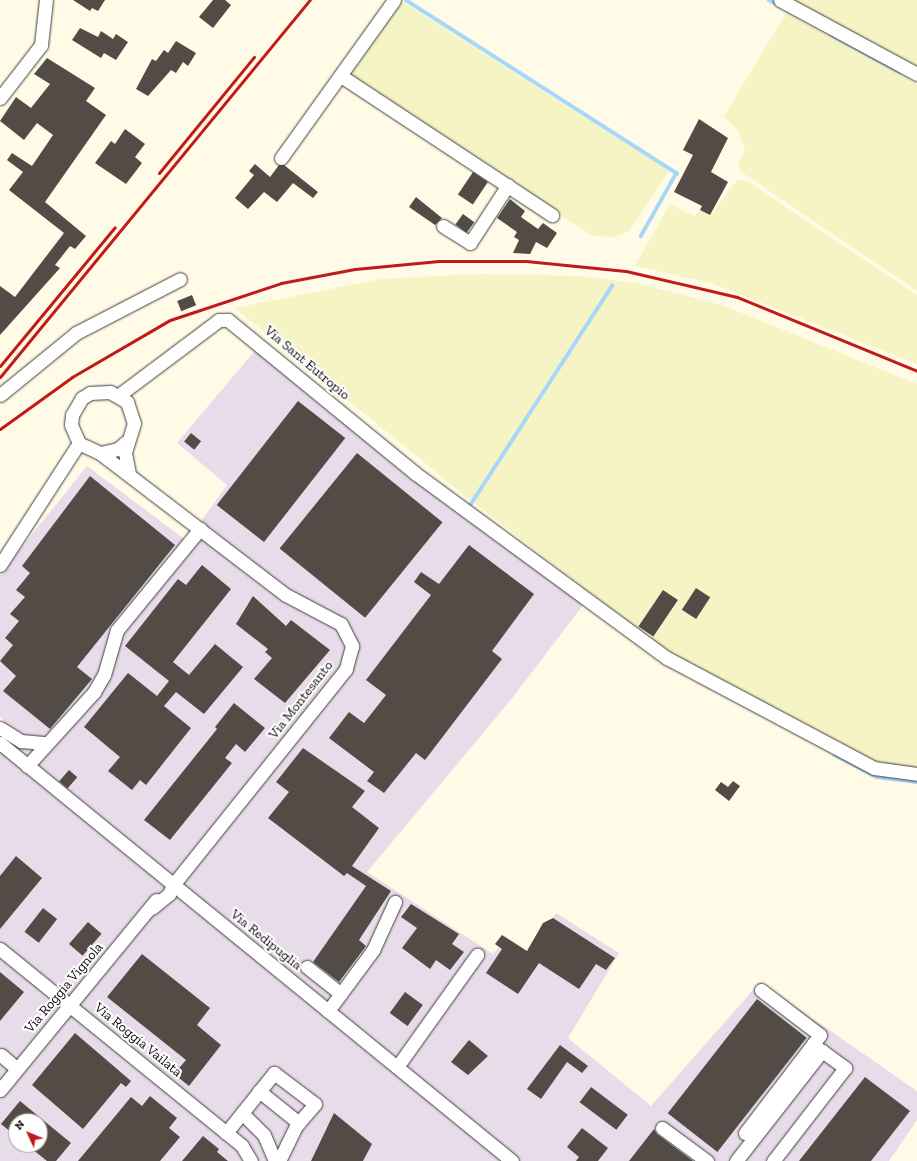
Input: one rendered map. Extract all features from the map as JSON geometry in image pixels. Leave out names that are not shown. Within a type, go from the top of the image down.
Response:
[{"type":"street","points":[[0,98],[42,45],[46,0]]},
{"type":"street","points":[[281,158],[394,0]]},
{"type":"street","points":[[780,0],[917,74]]},
{"type":"street","points":[[341,76],[552,215]]},
{"type":"street","points":[[443,226],[470,243],[508,186]]},
{"type":"street","points":[[0,395],[76,333],[180,279]]},
{"type":"street","name":"Via Sant Eutropio","points":[[119,395],[219,320],[228,320],[471,514],[667,658],[874,768],[917,774]]},
{"type":"street","points":[[100,391],[119,395],[132,412],[132,428],[126,442],[118,449],[100,453],[79,443],[71,425],[79,402],[100,391]]},
{"type":"street","points":[[126,442],[129,474]]},
{"type":"street","points":[[0,565],[79,443]]},
{"type":"street","name":"Via Montesanto","points":[[100,453],[286,595],[340,624],[352,646],[352,658],[173,885]]},
{"type":"street","points":[[27,766],[46,743],[97,688],[117,630],[200,529]]},
{"type":"street","points":[[0,728],[21,741],[46,743]]},
{"type":"street","name":"Via Redipuglia","points":[[0,744],[512,1161]]},
{"type":"street","name":"Via Roggia Vignola","points":[[0,1090],[152,908],[164,889],[173,885]]},
{"type":"street","points":[[328,1011],[374,950],[395,902]]},
{"type":"street","name":"Via Roggia Vailata","points":[[0,949],[242,1146],[251,1161]]},
{"type":"street","points":[[396,1067],[477,955]]},
{"type":"street","points":[[307,966],[341,994]]},
{"type":"street","points":[[736,1161],[818,1048],[820,1035],[761,990]]},
{"type":"street","points":[[745,1133],[818,1048]]},
{"type":"street","points":[[773,1161],[845,1068],[818,1048]]},
{"type":"street","points":[[1,1055],[17,1069]]},
{"type":"street","points":[[226,1133],[274,1073],[315,1104],[299,1123],[279,1161]]},
{"type":"street","points":[[259,1091],[299,1123]]},
{"type":"street","points":[[242,1112],[264,1135],[275,1161]]},
{"type":"street","points":[[662,1128],[707,1161]]},
{"type":"shaded area","points":[[400,0],[669,171],[629,232],[612,237],[592,236],[347,75]]},
{"type":"shaded area","points":[[793,0],[917,0],[917,69]]},
{"type":"shaded area","points":[[786,13],[917,84],[917,291],[740,171],[739,161],[745,150],[738,131],[724,116]]},
{"type":"shaded area","points":[[737,180],[749,182],[917,295],[917,364],[711,283],[635,266],[670,204],[694,216],[700,210],[710,215]]},
{"type":"shaded area","points":[[479,274],[580,276],[636,283],[722,305],[917,384],[917,768],[881,765],[664,650],[464,495],[235,308],[381,279]]},
{"type":"shaded area","points":[[257,348],[583,605],[513,697],[367,872],[493,954],[505,940],[529,957],[556,913],[619,953],[568,1038],[651,1106],[760,982],[917,1091],[917,1120],[889,1161],[0,1161],[0,741],[10,729],[0,716],[0,574],[87,466],[187,541],[227,485],[177,443]]},
{"type":"building","points":[[73,0],[105,0],[98,11],[92,8],[90,11]]},
{"type":"building","points":[[213,0],[225,0],[231,5],[213,28],[199,17]]},
{"type":"building","points":[[80,28],[98,37],[101,31],[113,39],[116,34],[128,42],[116,60],[104,53],[101,58],[72,40]]},
{"type":"building","points":[[176,41],[196,53],[188,66],[183,62],[176,73],[171,70],[148,96],[136,89],[152,59],[156,61],[164,50],[168,53]]},
{"type":"building","points":[[47,58],[95,88],[86,101],[106,115],[45,202],[86,236],[75,249],[70,246],[55,265],[60,268],[0,335],[0,286],[15,297],[64,233],[9,190],[23,172],[7,160],[12,153],[32,166],[53,135],[37,123],[24,140],[0,121],[16,97],[31,108],[50,84],[34,74]]},
{"type":"building","points":[[699,119],[728,138],[711,172],[728,182],[710,215],[700,210],[702,206],[674,192],[693,155],[683,150]]},
{"type":"building","points":[[125,129],[145,144],[135,157],[142,163],[126,184],[95,163],[111,141],[115,144]]},
{"type":"building","points":[[255,164],[270,177],[279,165],[284,165],[318,192],[313,198],[293,183],[277,202],[264,192],[248,209],[235,198],[254,175],[249,171]]},
{"type":"building","points":[[473,172],[488,182],[473,204],[458,194]]},
{"type":"building","points":[[416,197],[442,218],[435,225],[409,207]]},
{"type":"building","points":[[510,199],[525,211],[521,217],[538,229],[543,223],[557,233],[547,248],[536,242],[530,254],[513,253],[519,240],[514,237],[517,232],[497,218]]},
{"type":"building","points":[[463,214],[474,222],[467,233],[455,225]]},
{"type":"building","points":[[192,295],[196,305],[181,311],[177,301]]},
{"type":"building","points":[[298,401],[345,438],[264,542],[217,505]]},
{"type":"building","points":[[191,433],[201,441],[194,450],[184,442]]},
{"type":"building","points":[[357,453],[442,522],[365,618],[280,549]]},
{"type":"building","points":[[90,476],[175,545],[77,667],[92,679],[50,729],[3,691],[16,676],[0,661],[13,645],[5,638],[19,621],[10,614],[25,597],[16,590],[30,573],[22,566]]},
{"type":"building","points":[[469,545],[534,594],[492,651],[502,659],[425,760],[416,753],[384,793],[367,781],[374,772],[329,738],[349,712],[364,723],[386,695],[366,680],[431,595],[414,582],[421,572],[439,584]]},
{"type":"building","points":[[202,565],[231,589],[173,662],[189,675],[215,644],[243,667],[204,714],[176,692],[164,706],[191,728],[146,785],[140,780],[132,790],[108,771],[120,757],[84,727],[128,673],[157,696],[169,681],[125,646],[178,579],[186,585]]},
{"type":"building","points":[[696,588],[710,597],[696,619],[682,610]]},
{"type":"building","points":[[663,590],[678,600],[653,637],[638,626]]},
{"type":"building","points":[[253,596],[286,626],[291,620],[330,650],[285,703],[254,679],[272,658],[265,652],[268,649],[236,624]]},
{"type":"building","points":[[234,703],[265,728],[245,752],[236,744],[225,758],[232,763],[170,840],[144,820],[217,729],[215,727]]},
{"type":"building","points":[[303,748],[365,791],[352,807],[379,828],[352,866],[391,891],[359,940],[366,946],[339,982],[313,962],[366,886],[347,873],[344,876],[268,818],[289,792],[276,782]]},
{"type":"building","points":[[69,770],[77,777],[67,789],[59,781]]},
{"type":"building","points":[[733,781],[740,786],[729,801],[715,790],[721,782],[728,787]]},
{"type":"building","points":[[16,856],[42,878],[0,929],[0,876]]},
{"type":"building","points":[[411,904],[459,934],[452,944],[464,952],[450,970],[436,960],[430,969],[402,948],[417,928],[401,917]]},
{"type":"building","points":[[43,908],[57,919],[39,943],[25,932]]},
{"type":"building","points":[[553,918],[615,958],[606,970],[596,964],[579,989],[539,963],[518,994],[486,973],[502,949],[495,944],[502,935],[527,951],[543,923]]},
{"type":"building","points":[[88,922],[102,934],[83,956],[69,944]]},
{"type":"building","points":[[142,954],[210,1008],[197,1025],[221,1045],[189,1086],[174,1074],[186,1060],[107,997]]},
{"type":"building","points":[[0,972],[24,992],[0,1021]]},
{"type":"building","points":[[405,992],[423,1005],[408,1026],[390,1013]]},
{"type":"building","points":[[757,999],[807,1038],[717,1152],[668,1113]]},
{"type":"building","points":[[75,1033],[131,1081],[126,1087],[121,1083],[83,1129],[32,1085]]},
{"type":"building","points":[[469,1040],[488,1056],[468,1075],[451,1062]]},
{"type":"building","points":[[560,1045],[588,1066],[582,1073],[567,1062],[541,1099],[527,1089]]},
{"type":"building","points":[[865,1077],[910,1111],[871,1161],[799,1161]]},
{"type":"building","points":[[591,1087],[628,1115],[616,1130],[580,1102]]},
{"type":"building","points":[[150,1096],[177,1118],[169,1128],[180,1137],[160,1161],[78,1161],[131,1097],[142,1106]]},
{"type":"building","points":[[20,1101],[35,1113],[10,1113]]},
{"type":"building","points":[[334,1113],[372,1144],[363,1161],[311,1161]]},
{"type":"building","points":[[8,1116],[8,1130],[1,1124]]},
{"type":"building","points":[[48,1124],[71,1143],[56,1161],[47,1161],[37,1153],[48,1153]]},
{"type":"building","points":[[582,1128],[608,1148],[598,1161],[576,1161],[579,1157],[567,1147]]},
{"type":"building","points":[[654,1129],[657,1134],[693,1161],[629,1161]]},
{"type":"building","points":[[203,1136],[219,1149],[217,1152],[228,1161],[182,1161]]},
{"type":"waterway","points":[[406,0],[677,173],[641,237]]},
{"type":"waterway","points":[[769,0],[777,4]]},
{"type":"waterway","points":[[830,34],[900,72]]},
{"type":"waterway","points":[[471,504],[612,286]]},
{"type":"waterway","points":[[835,755],[877,777],[917,782]]},
{"type":"railway","points":[[0,377],[310,0]]},
{"type":"railway","points":[[159,173],[254,57]]},
{"type":"railway","points":[[0,366],[115,227]]},
{"type":"railway","points":[[0,429],[72,377],[170,320],[281,283],[355,269],[439,261],[526,261],[626,271],[737,297],[917,371]]}]
